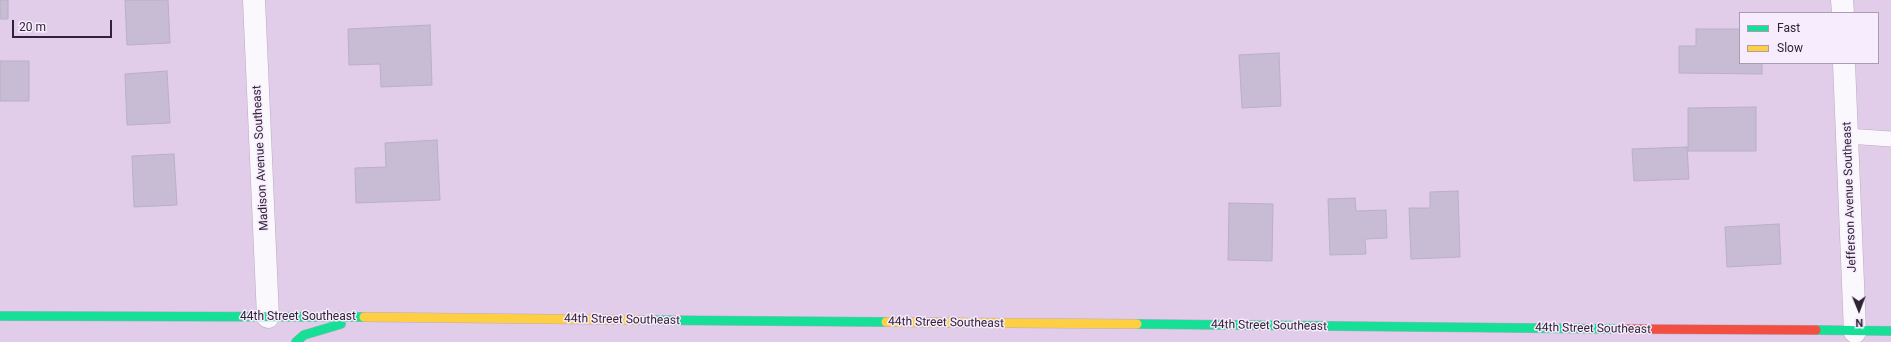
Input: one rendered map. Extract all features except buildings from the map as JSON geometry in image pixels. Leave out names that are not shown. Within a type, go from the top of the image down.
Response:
[{"type":"main road","name":"44th Street Southeast","points":[[0,316],[365,317],[1853,337],[1891,331]]},
{"type":"main road","points":[[296,342],[304,335],[365,317]]},
{"type":"street","name":"Madison Avenue Southeast","points":[[254,0],[268,317]]},
{"type":"street","points":[[1842,0],[1842,12]]},
{"type":"street","name":"Jefferson Avenue Southeast","points":[[1844,64],[1853,337]]},
{"type":"lane","points":[[1847,136],[1891,139]]},
{"type":"traffic: fast","points":[[0,316],[364,317]]},
{"type":"traffic: fast","points":[[639,320],[886,322]]},
{"type":"traffic: fast","points":[[296,342],[304,335],[341,324]]},
{"type":"traffic: fast","points":[[1137,324],[1621,329]]},
{"type":"traffic: fast","points":[[1816,330],[1891,331]]},
{"type":"traffic: slow","points":[[364,317],[639,320]]},
{"type":"traffic: slow","points":[[886,322],[1137,324]]},
{"type":"traffic: jam","points":[[1621,329],[1816,330]]}]
